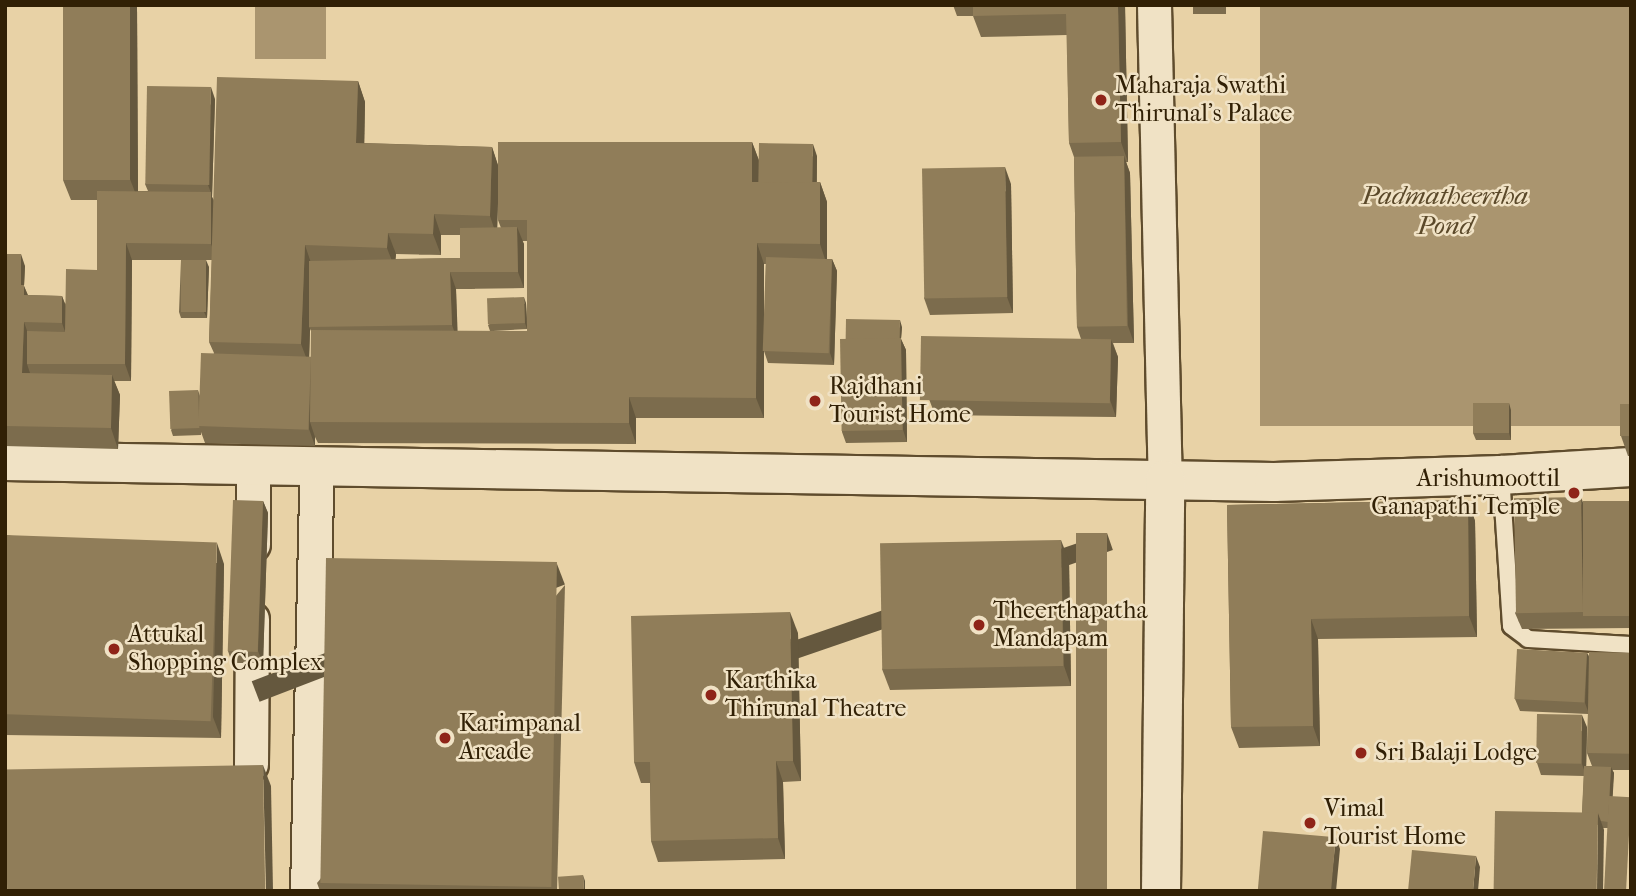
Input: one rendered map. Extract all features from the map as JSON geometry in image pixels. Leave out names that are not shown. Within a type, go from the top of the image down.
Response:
[{"type":"street","points":[[1154,5],[1165,480],[1161,891]]},
{"type":"street","points":[[5,461],[1274,482],[1502,475],[1631,467]]},
{"type":"street","points":[[251,764],[253,466]]},
{"type":"street","points":[[307,891],[317,467]]},
{"type":"lane","points":[[1502,475],[1511,626],[1528,639],[1631,645]]},
{"type":"water","points":[[255,5],[326,5],[326,59],[255,59]]},
{"type":"water","name":"Padmatheertha Pond","points":[[1260,5],[1631,5],[1631,426],[1260,426]]},
{"type":"building","points":[[63,5],[130,5],[130,180],[63,180]]},
{"type":"building","name":"Maharaja Swathi Thirunal's Palace","points":[[973,5],[1118,5],[1121,142],[1069,143],[1066,14],[973,16]]},
{"type":"building","points":[[217,77],[358,81],[356,143],[492,147],[490,216],[434,214],[433,234],[388,233],[387,248],[305,245],[301,344],[209,342]]},
{"type":"building","points":[[147,86],[211,87],[209,185],[145,184]]},
{"type":"building","points":[[498,142],[752,142],[752,182],[820,182],[820,244],[757,243],[756,398],[629,397],[629,423],[310,422],[311,330],[527,331],[527,220],[498,220]]},
{"type":"building","points":[[759,143],[813,144],[812,183],[758,182]]},
{"type":"building","points":[[1124,156],[1127,326],[1077,327],[1074,157]]},
{"type":"building","points":[[1005,167],[1007,297],[924,298],[922,168]]},
{"type":"building","points":[[97,191],[211,192],[211,244],[126,243],[125,364],[27,364],[27,331],[65,332],[66,269],[97,270]]},
{"type":"building","points":[[517,227],[518,272],[450,272],[452,325],[309,327],[309,261],[460,258],[460,228]]},
{"type":"building","points":[[5,254],[21,254],[21,285],[5,285]]},
{"type":"building","points":[[766,257],[832,259],[829,353],[763,351]]},
{"type":"building","points":[[181,260],[206,260],[206,312],[181,312]]},
{"type":"building","points":[[5,285],[24,285],[24,295],[62,296],[62,323],[24,322],[22,373],[112,375],[111,428],[5,426]]},
{"type":"building","points":[[524,297],[525,323],[488,324],[487,298]]},
{"type":"building","points":[[846,319],[900,320],[900,341],[846,340]]},
{"type":"building","points":[[921,336],[1111,339],[1110,403],[920,400]]},
{"type":"building","points":[[901,338],[903,430],[842,431],[840,339]]},
{"type":"building","points":[[201,353],[311,357],[308,430],[198,426]]},
{"type":"building","points":[[198,390],[199,428],[170,429],[169,391]]},
{"type":"building","points":[[1473,403],[1509,403],[1509,433],[1473,433]]},
{"type":"building","points":[[1620,404],[1631,404],[1631,436],[1620,436]]},
{"type":"building","points":[[1581,497],[1583,612],[1516,613],[1514,498]]},
{"type":"building","points":[[233,500],[263,501],[258,652],[228,651]]},
{"type":"building","points":[[1468,500],[1469,616],[1311,619],[1313,726],[1231,727],[1227,505]]},
{"type":"building","points":[[1583,501],[1631,501],[1631,616],[1583,616]]},
{"type":"building","points":[[1076,533],[1107,533],[1107,891],[1076,891]]},
{"type":"building","name":"Attukal Shopping Complex","points":[[5,535],[217,542],[211,721],[5,714]]},
{"type":"building","name":"Theerthapatha Mandapam","points":[[1061,540],[1063,666],[882,669],[880,543]]},
{"type":"building","name":"Karimpanal Arcade","points":[[326,558],[557,562],[551,887],[320,883]]},
{"type":"building","points":[[790,612],[793,761],[776,761],[778,838],[651,841],[650,762],[634,762],[631,616]]},
{"type":"building","points":[[1517,649],[1587,653],[1584,703],[1514,699]]},
{"type":"building","points":[[1589,652],[1631,653],[1629,754],[1587,753]]},
{"type":"building","points":[[1537,714],[1582,715],[1581,764],[1536,763]]},
{"type":"building","points":[[263,765],[265,891],[7,891],[5,770]]},
{"type":"building","points":[[1584,766],[1611,767],[1608,822],[1601,821],[1598,813],[1582,813]]},
{"type":"building","points":[[1609,796],[1631,797],[1626,891],[1604,891]]},
{"type":"building","points":[[1495,811],[1598,813],[1597,891],[1494,891]]},
{"type":"building","points":[[1263,831],[1336,837],[1331,891],[1258,890]]},
{"type":"building","points":[[1412,850],[1476,856],[1473,891],[1408,891]]},
{"type":"building","points":[[583,875],[584,891],[559,891],[558,877]]},
{"type":"place","name":"Maharaja Swathi Thirunal's Palace","points":[[1101,100]]},
{"type":"place","name":"Rajdhani Tourist Home","points":[[815,401]]},
{"type":"place","name":"Arishumoottil Ganapathi Temple","points":[[1574,493]]},
{"type":"place","name":"Theerthapatha Mandapam","points":[[979,625]]},
{"type":"place","name":"Attukal Shopping Complex","points":[[114,649]]},
{"type":"place","name":"Karthika Thirunal Theatre","points":[[711,695]]},
{"type":"place","name":"Karimpanal Arcade","points":[[445,738]]},
{"type":"place","name":"Sri Balaji Lodge","points":[[1361,753]]},
{"type":"place","name":"Vimal Tourist Home","points":[[1310,823]]}]
